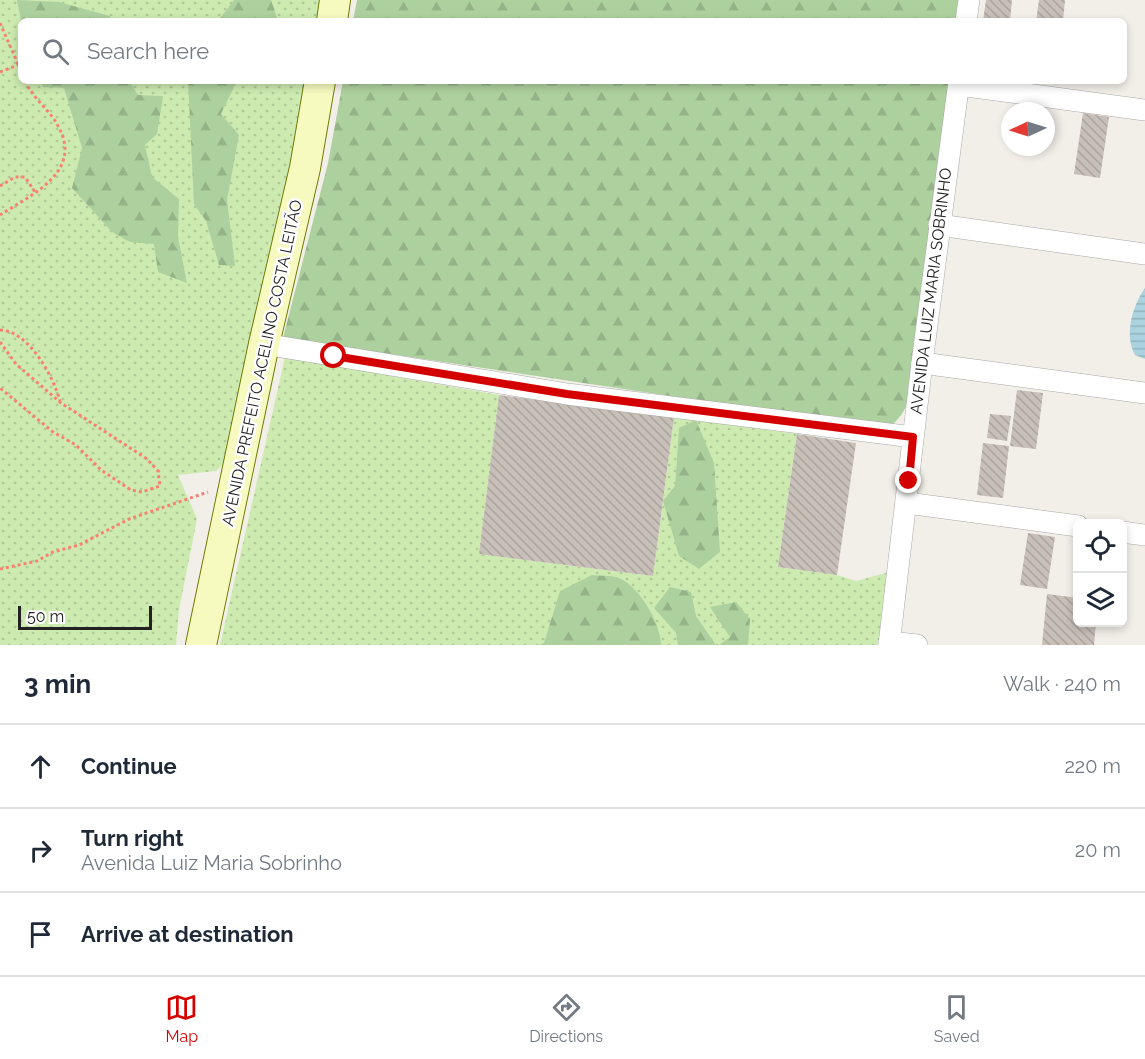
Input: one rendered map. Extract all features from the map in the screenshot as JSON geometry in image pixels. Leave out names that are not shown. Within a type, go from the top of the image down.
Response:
[{"type":"street","points":[[332,18],[335,0]]},
{"type":"street","points":[[966,18],[969,0]]},
{"type":"street","name":"AVENIDA PREFEITO ACELINO COSTA LEITÃO","points":[[201,645],[264,344],[305,168],[319,84]]},
{"type":"street","name":"AVENIDA LUIZ MARIA SOBRINHO","points":[[889,643],[939,225],[959,84]]},
{"type":"street","points":[[966,84],[1145,110]]},
{"type":"street","points":[[939,225],[1145,254]]},
{"type":"street","points":[[264,344],[567,394],[913,437]]},
{"type":"street","points":[[922,363],[1145,393]]},
{"type":"street","points":[[907,503],[1073,525]]},
{"type":"street","points":[[1127,533],[1145,535]]},
{"type":"street","points":[[889,643],[916,645]]},
{"type":"path","points":[[0,23],[18,65],[0,72]]},
{"type":"path","points":[[0,215],[35,193],[58,174],[63,163],[63,139],[58,125],[35,100],[27,84]]},
{"type":"path","points":[[0,186],[15,177],[25,177],[35,193]]},
{"type":"path","points":[[0,330],[16,333],[45,363],[55,382],[61,403]]},
{"type":"path","points":[[0,342],[16,364],[61,403],[147,459],[158,471],[160,486],[142,492],[124,486],[101,470],[76,445],[53,432],[0,388]]},
{"type":"path","points":[[0,569],[37,561],[53,552],[80,545],[129,519],[235,483]]},
{"type":"green space","points":[[0,0],[332,0],[329,18],[18,18],[18,84],[316,84],[238,451],[216,471],[178,475],[197,519],[179,610],[176,645],[0,645]]},
{"type":"green space","points":[[17,0],[59,2],[110,16],[110,18],[20,18]]},
{"type":"green space","points":[[234,0],[271,0],[277,18],[220,18]]},
{"type":"green space","points":[[357,0],[959,0],[957,18],[354,18]]},
{"type":"green space","points":[[42,84],[131,84],[138,95],[163,96],[157,134],[145,145],[152,177],[179,199],[178,237],[187,283],[158,272],[154,244],[130,242],[112,232],[72,188],[82,148],[64,88],[43,87]]},
{"type":"green space","points":[[188,84],[236,84],[221,114],[239,135],[227,200],[235,266],[219,265],[206,221],[194,204]]},
{"type":"green space","points":[[342,84],[949,84],[909,395],[904,411],[892,425],[711,402],[283,338],[328,163]]},
{"type":"green space","points":[[285,357],[499,395],[479,554],[653,576],[674,417],[797,434],[778,567],[837,575],[856,581],[889,572],[880,645],[220,645]]},
{"type":"green space","points":[[696,420],[714,463],[720,552],[699,569],[679,556],[663,501],[675,486],[679,428]]},
{"type":"green space","points":[[592,575],[618,578],[635,590],[653,617],[661,645],[539,645],[544,643],[560,591]]},
{"type":"green space","points":[[670,587],[691,592],[696,616],[716,645],[678,645],[676,633],[654,608]]},
{"type":"green space","points":[[736,602],[750,619],[748,645],[719,645],[730,637],[710,607]]},
{"type":"water","points":[[1145,288],[1145,359],[1135,355],[1130,330],[1136,303]]},
{"type":"building","points":[[986,0],[1012,0],[1010,18],[983,18]]},
{"type":"building","points":[[1039,0],[1065,0],[1063,18],[1036,18]]},
{"type":"building","points":[[1083,113],[1109,117],[1100,178],[1074,174]]},
{"type":"building","points":[[1017,390],[1043,393],[1036,449],[1010,446]]},
{"type":"building","points":[[499,395],[674,417],[653,576],[479,554]]},
{"type":"building","points":[[990,414],[1011,416],[1007,441],[987,438]]},
{"type":"building","points":[[797,434],[856,443],[837,575],[778,567]]},
{"type":"building","points":[[983,443],[1009,446],[1003,498],[977,495]]},
{"type":"building","points":[[1028,533],[1055,537],[1047,589],[1020,585]]},
{"type":"building","points":[[1047,594],[1073,597],[1073,627],[1096,627],[1094,645],[1042,645]]},
{"type":"route","points":[[334,356],[567,394],[913,437],[909,481]]}]
